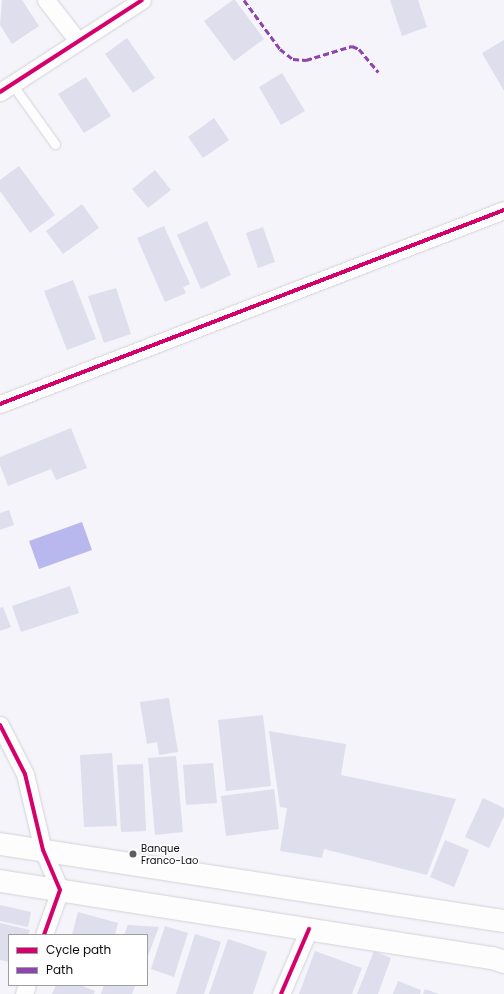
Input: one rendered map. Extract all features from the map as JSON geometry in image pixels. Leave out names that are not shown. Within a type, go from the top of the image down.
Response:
[{"type":"highway","points":[[0,844],[504,921]]},
{"type":"highway","points":[[0,881],[492,958],[504,962]]},
{"type":"street","points":[[46,0],[78,41]]},
{"type":"street","points":[[6,88],[142,0]]},
{"type":"street","points":[[0,404],[504,210]]},
{"type":"street","points":[[0,725],[25,774],[43,850],[60,890],[44,934]]},
{"type":"street","points":[[281,994],[309,929]]},
{"type":"lane","points":[[6,88],[55,144]]},
{"type":"water","points":[[82,522],[92,550],[39,569],[29,541]]},
{"type":"building","points":[[2,0],[22,0],[39,26],[12,44],[0,25]]},
{"type":"building","points":[[235,0],[264,39],[234,61],[204,21]]},
{"type":"building","points":[[390,0],[418,0],[427,27],[402,36]]},
{"type":"building","points":[[127,38],[155,78],[133,93],[105,54]]},
{"type":"building","points":[[504,40],[504,91],[482,53]]},
{"type":"building","points":[[282,73],[305,111],[281,125],[259,87]]},
{"type":"building","points":[[86,77],[111,116],[84,133],[58,94]]},
{"type":"building","points":[[214,118],[229,140],[203,158],[188,137]]},
{"type":"building","points":[[19,166],[55,215],[30,233],[0,191],[0,180]]},
{"type":"building","points":[[155,170],[171,190],[148,208],[132,189]]},
{"type":"building","points":[[82,204],[99,228],[63,254],[46,231]]},
{"type":"building","points":[[207,221],[231,275],[201,289],[177,235]]},
{"type":"building","points":[[164,226],[190,284],[183,287],[186,293],[165,302],[137,238]]},
{"type":"building","points":[[263,227],[275,262],[258,268],[246,233]]},
{"type":"building","points":[[73,280],[96,339],[67,350],[44,291]]},
{"type":"building","points":[[116,288],[131,334],[104,343],[88,296]]},
{"type":"building","points":[[71,428],[87,468],[56,480],[51,469],[8,486],[0,465],[0,457]]},
{"type":"building","points":[[9,510],[14,525],[0,530],[0,513]]},
{"type":"building","points":[[70,586],[79,613],[21,632],[12,606]]},
{"type":"building","points":[[3,607],[11,627],[0,631],[0,608]]},
{"type":"building","points":[[169,698],[178,752],[159,755],[157,742],[147,744],[140,702]]},
{"type":"building","points":[[263,715],[271,786],[226,791],[218,720]]},
{"type":"building","points":[[269,731],[346,744],[341,775],[456,799],[427,875],[324,849],[322,858],[280,851],[287,808],[280,807]]},
{"type":"building","points":[[112,753],[117,826],[84,827],[80,755]]},
{"type":"building","points":[[176,756],[183,832],[155,835],[148,758]]},
{"type":"building","points":[[213,763],[217,803],[186,805],[183,765]]},
{"type":"building","points":[[143,764],[146,831],[121,832],[117,765]]},
{"type":"building","points":[[274,789],[279,829],[226,836],[221,796]]},
{"type":"building","points":[[483,798],[504,808],[504,816],[489,848],[465,837]]},
{"type":"building","points":[[445,840],[469,850],[454,887],[430,877]]},
{"type":"building","points":[[0,905],[31,912],[28,927],[0,921]]},
{"type":"building","points":[[78,912],[118,923],[115,934],[72,934]]},
{"type":"building","points":[[0,923],[30,930],[28,934],[8,934],[8,962],[0,960]]},
{"type":"building","points":[[128,925],[159,927],[148,955],[148,934],[124,934]]},
{"type":"building","points":[[165,926],[188,933],[174,977],[151,969]]},
{"type":"building","points":[[195,934],[221,942],[204,994],[176,994]]},
{"type":"building","points":[[228,939],[267,952],[253,994],[209,994]]},
{"type":"building","points":[[315,951],[362,968],[352,994],[299,994]]},
{"type":"building","points":[[374,951],[391,958],[378,994],[357,994]]},
{"type":"building","points":[[398,981],[421,990],[420,994],[393,994]]},
{"type":"building","points":[[56,986],[82,986],[95,991],[94,994],[52,994]]},
{"type":"building","points":[[104,986],[135,986],[132,994],[101,994]]},
{"type":"building","points":[[425,989],[439,994],[423,994]]},
{"type":"marked path","points":[[244,0],[280,49],[293,59],[306,60],[352,46],[359,49],[378,72]]},
{"type":"cycle path","points":[[0,92],[142,0]]},
{"type":"cycle path","points":[[0,404],[504,210]]},
{"type":"cycle path","points":[[0,725],[25,774],[43,850],[60,890],[44,934]]},
{"type":"cycle path","points":[[281,994],[309,929]]},
{"type":"place","name":"Banque Franco-Lao","points":[[133,854]]}]
